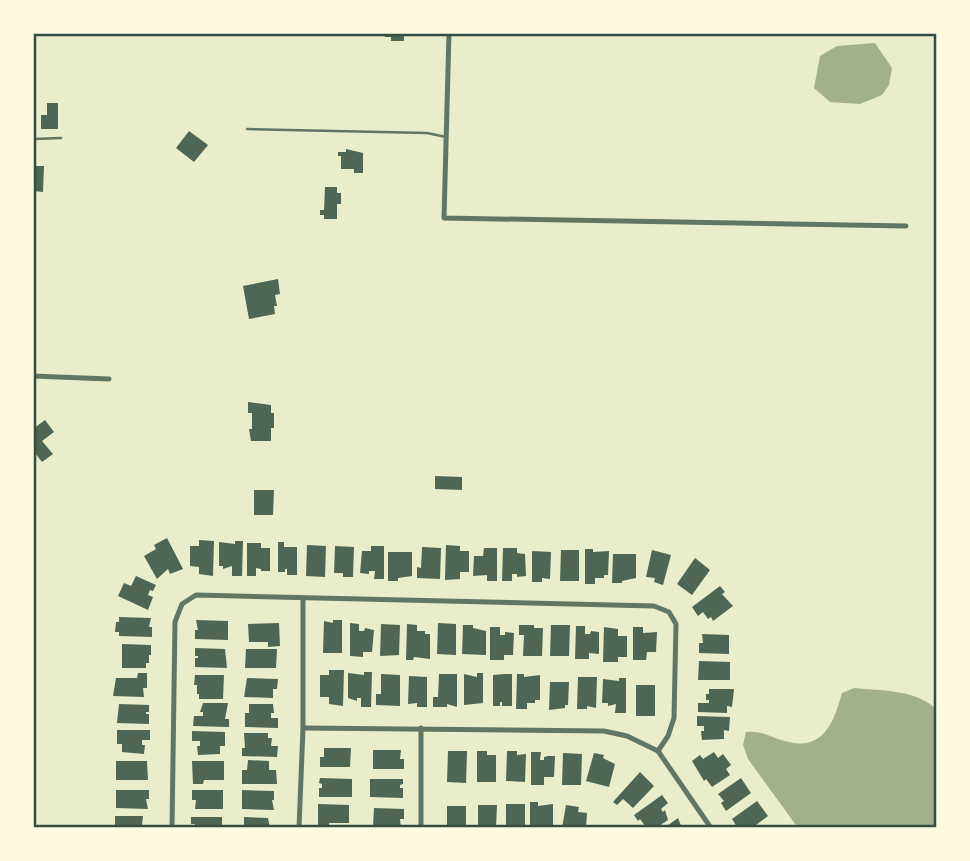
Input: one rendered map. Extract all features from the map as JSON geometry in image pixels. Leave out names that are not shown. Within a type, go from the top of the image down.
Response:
[{"type":"street","points":[[449,33],[444,218],[906,226]]},
{"type":"street","points":[[33,376],[110,379]]},
{"type":"street","points":[[172,828],[175,622],[182,604],[196,595],[654,606],[668,612],[676,624],[674,718],[668,736],[658,751]]},
{"type":"street","points":[[299,828],[303,728],[303,599]]},
{"type":"street","points":[[303,728],[604,731],[627,736],[658,751],[711,828]]},
{"type":"street","points":[[421,728],[421,828]]},
{"type":"lane","points":[[247,129],[427,133],[446,137]]},
{"type":"lane","points":[[33,139],[61,138]]},
{"type":"shaded area","points":[[875,43],[892,68],[889,85],[882,95],[860,104],[830,102],[814,88],[820,56],[837,46]]},
{"type":"shaded area","points":[[854,688],[906,694],[934,707],[937,731],[937,828],[798,828],[748,759],[743,745],[746,732],[762,733],[792,743],[814,741],[822,735],[834,717],[842,693]]},
{"type":"building","points":[[385,33],[404,33],[404,41],[391,41],[391,37],[385,37]]},
{"type":"building","points":[[47,103],[58,103],[58,129],[41,129],[41,115],[47,115]]},
{"type":"building","points":[[189,131],[208,145],[194,162],[176,148]]},
{"type":"building","points":[[346,149],[363,153],[363,173],[354,173],[354,169],[341,169],[341,156],[338,156],[338,152],[346,152]]},
{"type":"building","points":[[33,166],[44,166],[43,192],[33,191]]},
{"type":"building","points":[[325,187],[337,187],[337,193],[341,193],[341,204],[337,204],[337,219],[324,219],[324,215],[320,215],[320,210],[324,210]]},
{"type":"building","points":[[278,279],[280,294],[275,295],[275,314],[249,319],[243,286]]},
{"type":"building","points":[[248,402],[271,405],[274,428],[271,428],[271,441],[251,441],[249,429],[252,429],[252,413],[248,413]]},
{"type":"building","points":[[45,420],[54,432],[42,441],[53,454],[42,462],[35,453],[33,455],[33,429]]},
{"type":"building","points":[[435,476],[462,477],[462,490],[435,489]]},
{"type":"building","points":[[254,490],[274,490],[273,515],[254,515]]},
{"type":"building","points":[[167,538],[183,569],[170,574],[168,569],[157,579],[144,556],[156,549],[154,545]]},
{"type":"building","points":[[199,540],[214,541],[213,576],[199,574],[199,567],[190,566],[190,546],[199,546]]},
{"type":"building","points":[[235,541],[243,541],[242,576],[232,576],[232,566],[223,569],[223,566],[219,566],[219,542],[235,544]]},
{"type":"building","points":[[278,542],[284,542],[284,547],[297,547],[297,575],[287,575],[287,569],[285,572],[278,572]]},
{"type":"building","points":[[247,543],[261,543],[261,548],[270,548],[270,571],[256,568],[256,576],[247,576]]},
{"type":"building","points":[[307,545],[326,546],[325,577],[306,576]]},
{"type":"building","points":[[446,545],[460,546],[460,551],[469,551],[469,572],[460,572],[460,579],[445,580]]},
{"type":"building","points":[[335,546],[354,547],[353,577],[334,573]]},
{"type":"building","points":[[371,546],[384,546],[384,579],[374,579],[375,571],[369,571],[369,574],[360,573],[362,551],[371,551]]},
{"type":"building","points":[[422,547],[441,548],[440,579],[417,578],[417,567],[421,568]]},
{"type":"building","points":[[484,548],[497,548],[497,581],[487,581],[487,575],[473,576],[474,556],[483,556]]},
{"type":"building","points":[[503,548],[517,548],[517,553],[525,554],[526,576],[517,577],[517,574],[512,574],[512,581],[502,581]]},
{"type":"building","points":[[585,549],[593,549],[593,552],[609,551],[608,575],[595,578],[595,584],[585,584]]},
{"type":"building","points":[[561,550],[579,550],[579,581],[560,581]]},
{"type":"building","points":[[652,550],[671,555],[663,585],[654,582],[655,578],[646,577]]},
{"type":"building","points":[[532,551],[551,552],[550,579],[542,578],[542,582],[532,582]]},
{"type":"building","points":[[388,552],[412,552],[412,576],[388,581]]},
{"type":"building","points":[[613,554],[636,554],[636,578],[612,583]]},
{"type":"building","points":[[695,558],[710,570],[692,595],[677,584]]},
{"type":"building","points":[[136,576],[156,585],[148,595],[153,597],[148,610],[118,596],[124,583],[131,586]]},
{"type":"building","points":[[720,586],[725,592],[722,594],[733,606],[713,621],[703,612],[698,616],[692,607]]},
{"type":"building","points":[[119,617],[151,618],[149,627],[152,627],[152,637],[119,636],[119,632],[115,632]]},
{"type":"building","points":[[196,620],[228,621],[228,640],[195,639],[195,630],[198,630]]},
{"type":"building","points":[[333,620],[342,620],[342,653],[323,653],[324,621],[333,623]]},
{"type":"building","points":[[279,623],[280,646],[268,647],[268,642],[249,642],[248,624]]},
{"type":"building","points":[[350,623],[359,624],[359,631],[364,631],[365,628],[374,630],[372,652],[363,652],[363,657],[350,656]]},
{"type":"building","points":[[438,623],[456,624],[456,655],[437,654]]},
{"type":"building","points":[[381,624],[400,625],[399,655],[380,656]]},
{"type":"building","points":[[407,624],[417,625],[417,631],[430,634],[430,659],[414,657],[413,660],[406,660]]},
{"type":"building","points":[[463,625],[473,625],[473,628],[486,631],[486,655],[462,654]]},
{"type":"building","points":[[519,625],[543,628],[542,656],[523,656],[524,635],[519,635]]},
{"type":"building","points":[[551,625],[570,625],[569,656],[550,656]]},
{"type":"building","points":[[576,626],[585,626],[585,634],[590,634],[591,631],[599,632],[599,654],[589,653],[589,659],[575,659]]},
{"type":"building","points":[[490,627],[500,627],[500,635],[505,635],[505,632],[514,633],[513,655],[504,655],[504,660],[490,660]]},
{"type":"building","points":[[604,627],[618,629],[618,636],[627,636],[627,657],[618,657],[618,662],[603,662]]},
{"type":"building","points":[[633,627],[643,627],[643,633],[657,632],[656,652],[647,652],[646,660],[633,660]]},
{"type":"building","points":[[702,634],[729,635],[729,654],[699,653],[699,643],[703,643]]},
{"type":"building","points":[[122,644],[151,645],[151,655],[146,668],[122,668]]},
{"type":"building","points":[[195,648],[225,649],[227,668],[195,667],[195,658],[198,656],[195,656]]},
{"type":"building","points":[[246,649],[277,649],[276,668],[245,668]]},
{"type":"building","points":[[699,661],[730,662],[730,680],[698,680]]},
{"type":"building","points":[[329,670],[344,670],[343,706],[329,704],[329,697],[320,697],[320,675],[329,675]]},
{"type":"building","points":[[364,672],[372,672],[371,707],[361,707],[361,698],[357,698],[357,701],[348,698],[348,673],[364,675]]},
{"type":"building","points":[[138,673],[147,673],[147,688],[143,688],[144,697],[113,696],[116,678],[137,678]]},
{"type":"building","points":[[477,673],[483,673],[483,703],[464,705],[464,674],[477,677]]},
{"type":"building","points":[[381,674],[400,675],[400,706],[376,705],[376,694],[381,694]]},
{"type":"building","points":[[439,674],[457,674],[457,707],[447,704],[447,707],[433,707],[433,697],[438,697]]},
{"type":"building","points":[[512,674],[512,706],[502,706],[500,702],[500,706],[493,706],[493,675]]},
{"type":"building","points":[[517,674],[524,674],[524,677],[540,675],[540,700],[527,703],[527,709],[516,709]]},
{"type":"building","points":[[195,675],[224,675],[223,699],[199,699],[197,685],[194,685]]},
{"type":"building","points":[[409,676],[427,677],[427,707],[417,707],[417,703],[408,704]]},
{"type":"building","points":[[578,677],[597,677],[596,708],[587,706],[587,709],[577,709]]},
{"type":"building","points":[[247,678],[278,679],[277,689],[273,689],[273,698],[244,697]]},
{"type":"building","points":[[619,678],[626,678],[626,713],[615,713],[616,704],[608,706],[608,703],[602,703],[603,679],[619,681]]},
{"type":"building","points":[[550,682],[569,682],[568,705],[565,705],[565,708],[549,710]]},
{"type":"building","points":[[636,685],[655,685],[655,716],[636,716]]},
{"type":"building","points":[[709,689],[734,689],[732,707],[727,706],[727,713],[698,712],[698,703],[709,703],[706,694],[709,694]]},
{"type":"building","points":[[203,703],[228,703],[225,719],[229,719],[229,727],[193,726],[194,716],[203,716],[203,712],[200,712]]},
{"type":"building","points":[[119,704],[149,705],[149,712],[146,714],[149,714],[149,724],[117,723]]},
{"type":"building","points":[[249,704],[273,704],[274,713],[271,713],[271,718],[278,718],[278,728],[245,727],[245,713],[249,713]]},
{"type":"building","points":[[697,716],[730,717],[729,731],[724,730],[724,739],[702,740],[701,731],[704,731],[704,726],[697,726]]},
{"type":"building","points":[[117,730],[150,730],[150,740],[142,740],[142,745],[145,745],[144,754],[122,752],[122,744],[117,744]]},
{"type":"building","points":[[192,731],[225,732],[225,746],[220,746],[220,754],[198,755],[197,746],[200,746],[200,741],[192,741]]},
{"type":"building","points":[[244,733],[268,733],[268,738],[272,738],[271,746],[278,746],[277,757],[242,756],[242,748],[245,748]]},
{"type":"building","points":[[324,748],[351,748],[350,767],[320,767]]},
{"type":"building","points":[[373,750],[401,750],[400,759],[404,759],[404,769],[373,769]]},
{"type":"building","points":[[448,751],[467,751],[466,783],[447,782]]},
{"type":"building","points":[[477,751],[496,755],[496,782],[477,782]]},
{"type":"building","points":[[507,751],[517,751],[517,755],[526,754],[525,782],[506,781]]},
{"type":"building","points":[[531,752],[541,752],[540,760],[555,756],[554,777],[544,777],[544,785],[531,785]]},
{"type":"building","points":[[714,752],[718,758],[723,754],[731,765],[726,769],[730,775],[712,787],[706,779],[704,781],[692,761],[700,755],[703,759]]},
{"type":"building","points":[[563,753],[582,754],[581,785],[562,785]]},
{"type":"building","points":[[594,753],[604,755],[603,758],[615,764],[609,787],[586,781]]},
{"type":"building","points":[[248,760],[269,761],[269,770],[276,770],[277,784],[242,784],[242,770],[247,770]]},
{"type":"building","points":[[116,761],[147,761],[148,780],[116,780]]},
{"type":"building","points":[[192,761],[224,761],[224,780],[204,780],[203,784],[193,784]]},
{"type":"building","points":[[640,772],[654,786],[633,808],[623,799],[617,805],[613,802]]},
{"type":"building","points":[[320,778],[352,779],[352,797],[319,797],[319,788],[322,788]]},
{"type":"building","points":[[741,778],[751,793],[726,811],[721,803],[724,801],[718,794]]},
{"type":"building","points":[[370,779],[403,779],[400,788],[403,788],[403,798],[370,797]]},
{"type":"building","points":[[116,790],[149,790],[149,799],[146,799],[148,809],[116,808]]},
{"type":"building","points":[[192,790],[223,790],[223,809],[195,809],[196,800],[192,800]]},
{"type":"building","points":[[242,790],[274,791],[274,810],[242,809]]},
{"type":"building","points":[[662,795],[668,803],[661,809],[663,812],[665,810],[668,820],[656,828],[642,828],[645,826],[634,815]]},
{"type":"building","points":[[757,801],[768,816],[752,828],[737,827],[732,819]]},
{"type":"building","points":[[530,802],[538,802],[538,806],[553,804],[553,828],[530,828]]},
{"type":"building","points":[[318,804],[349,805],[349,823],[329,823],[329,828],[318,828]]},
{"type":"building","points":[[506,804],[525,804],[525,828],[501,828],[501,825],[506,825]]},
{"type":"building","points":[[478,805],[497,805],[496,828],[473,828],[473,825],[478,825]]},
{"type":"building","points":[[566,805],[579,807],[578,812],[587,813],[586,828],[562,828]]},
{"type":"building","points":[[447,806],[466,806],[466,828],[447,828]]},
{"type":"building","points":[[374,808],[404,809],[404,819],[400,819],[401,828],[373,827]]},
{"type":"building","points":[[115,816],[143,816],[142,825],[147,825],[147,828],[115,828]]},
{"type":"building","points":[[191,817],[222,817],[222,828],[195,828],[195,824],[191,824]]},
{"type":"building","points":[[244,817],[268,818],[270,828],[244,828]]},
{"type":"building","points":[[678,818],[682,828],[664,828]]}]
